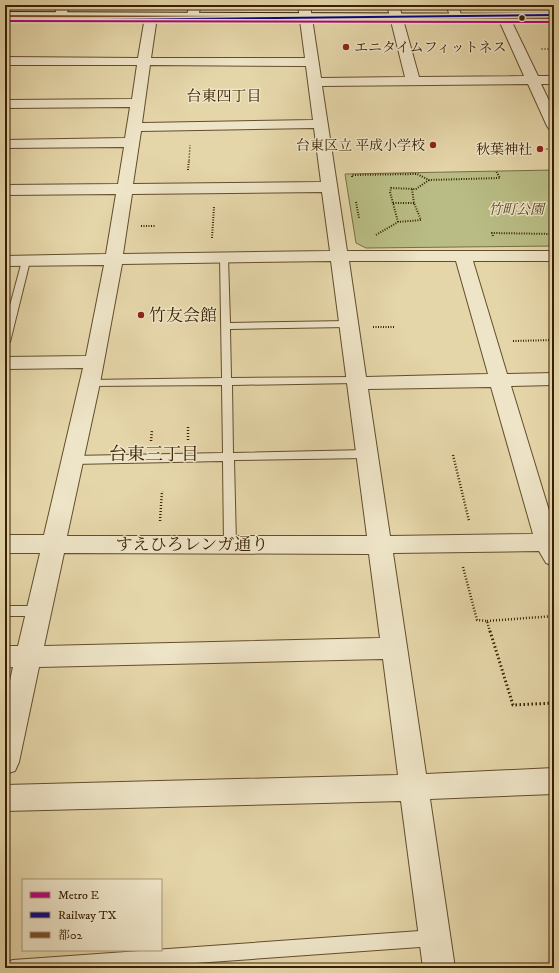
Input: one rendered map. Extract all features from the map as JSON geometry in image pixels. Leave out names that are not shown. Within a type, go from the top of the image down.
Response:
[{"type":"street","points":[[60,17],[64,5]]},
{"type":"street","points":[[452,5],[456,18]]},
{"type":"street","points":[[5,16],[152,17],[194,11],[395,11],[456,18],[554,18]]},
{"type":"street","points":[[305,11],[339,256],[358,326],[356,381],[439,968]]},
{"type":"street","points":[[395,11],[413,81]]},
{"type":"street","points":[[5,762],[17,657],[39,611],[90,383],[114,260],[152,17]]},
{"type":"street","points":[[504,18],[554,126]]},
{"type":"street","points":[[5,61],[312,62]]},
{"type":"street","points":[[315,82],[554,80]]},
{"type":"street","points":[[5,104],[138,103]]},
{"type":"street","points":[[134,127],[321,124]]},
{"type":"street","points":[[5,144],[132,142]]},
{"type":"street","points":[[5,190],[330,188]]},
{"type":"street","points":[[5,261],[339,256],[554,256]]},
{"type":"street","points":[[463,256],[552,547]]},
{"type":"street","points":[[5,363],[94,362]]},
{"type":"street","points":[[356,381],[554,379]]},
{"type":"street","name":"すえひろレンガ通り","points":[[5,544],[159,543],[380,545],[466,543],[552,547]]},
{"type":"street","points":[[17,657],[394,648]]},
{"type":"street","points":[[5,798],[414,787],[554,781]]},
{"type":"lane","points":[[218,258],[225,326],[230,544]]},
{"type":"lane","points":[[5,342],[26,261]]},
{"type":"lane","points":[[225,326],[358,326]]},
{"type":"lane","points":[[90,383],[356,381]]},
{"type":"lane","points":[[73,460],[367,454]]},
{"type":"lane","points":[[5,611],[39,611]]},
{"type":"lane","points":[[13,968],[435,938]]},
{"type":"path","points":[[186,189],[191,126]]},
{"type":"path","points":[[543,149],[554,149]]},
{"type":"path","points":[[352,181],[352,176],[417,174],[429,180],[500,178],[496,171]]},
{"type":"path","points":[[398,222],[391,188],[412,189],[422,186],[429,180]]},
{"type":"path","points":[[214,188],[218,258]]},
{"type":"path","points":[[376,235],[398,222],[421,220],[414,203],[412,189]]},
{"type":"path","points":[[356,199],[360,218]]},
{"type":"path","points":[[393,203],[414,203]]},
{"type":"path","points":[[493,236],[492,233],[554,234]]},
{"type":"path","points":[[358,326],[395,327]]},
{"type":"path","points":[[489,342],[554,340]]},
{"type":"path","points":[[453,455],[476,620],[487,621],[554,616]]},
{"type":"path","points":[[159,543],[162,492]]},
{"type":"path","points":[[487,621],[513,705],[554,703]]},
{"type":"green space","name":"竹町公園","points":[[554,170],[554,246],[366,248],[356,243],[345,174]]},
{"type":"metro line","name":"E","points":[[5,21],[554,22]]},
{"type":"rail line","name":"TX","points":[[5,21],[554,15]]},
{"type":"transit line","name":"都02","points":[[5,16],[554,18]]},
{"type":"place","name":"エニタイムフィットネス","points":[[346,47]]},
{"type":"place","name":"台東区立 平成小学校","points":[[433,145]]},
{"type":"place","name":"秋葉神社","points":[[540,149]]},
{"type":"place","name":"竹友会館","points":[[141,315]]},
{"type":"district","name":"台東四丁目","points":[[224,96]]},
{"type":"district","name":"台東三丁目","points":[[154,454]]}]
